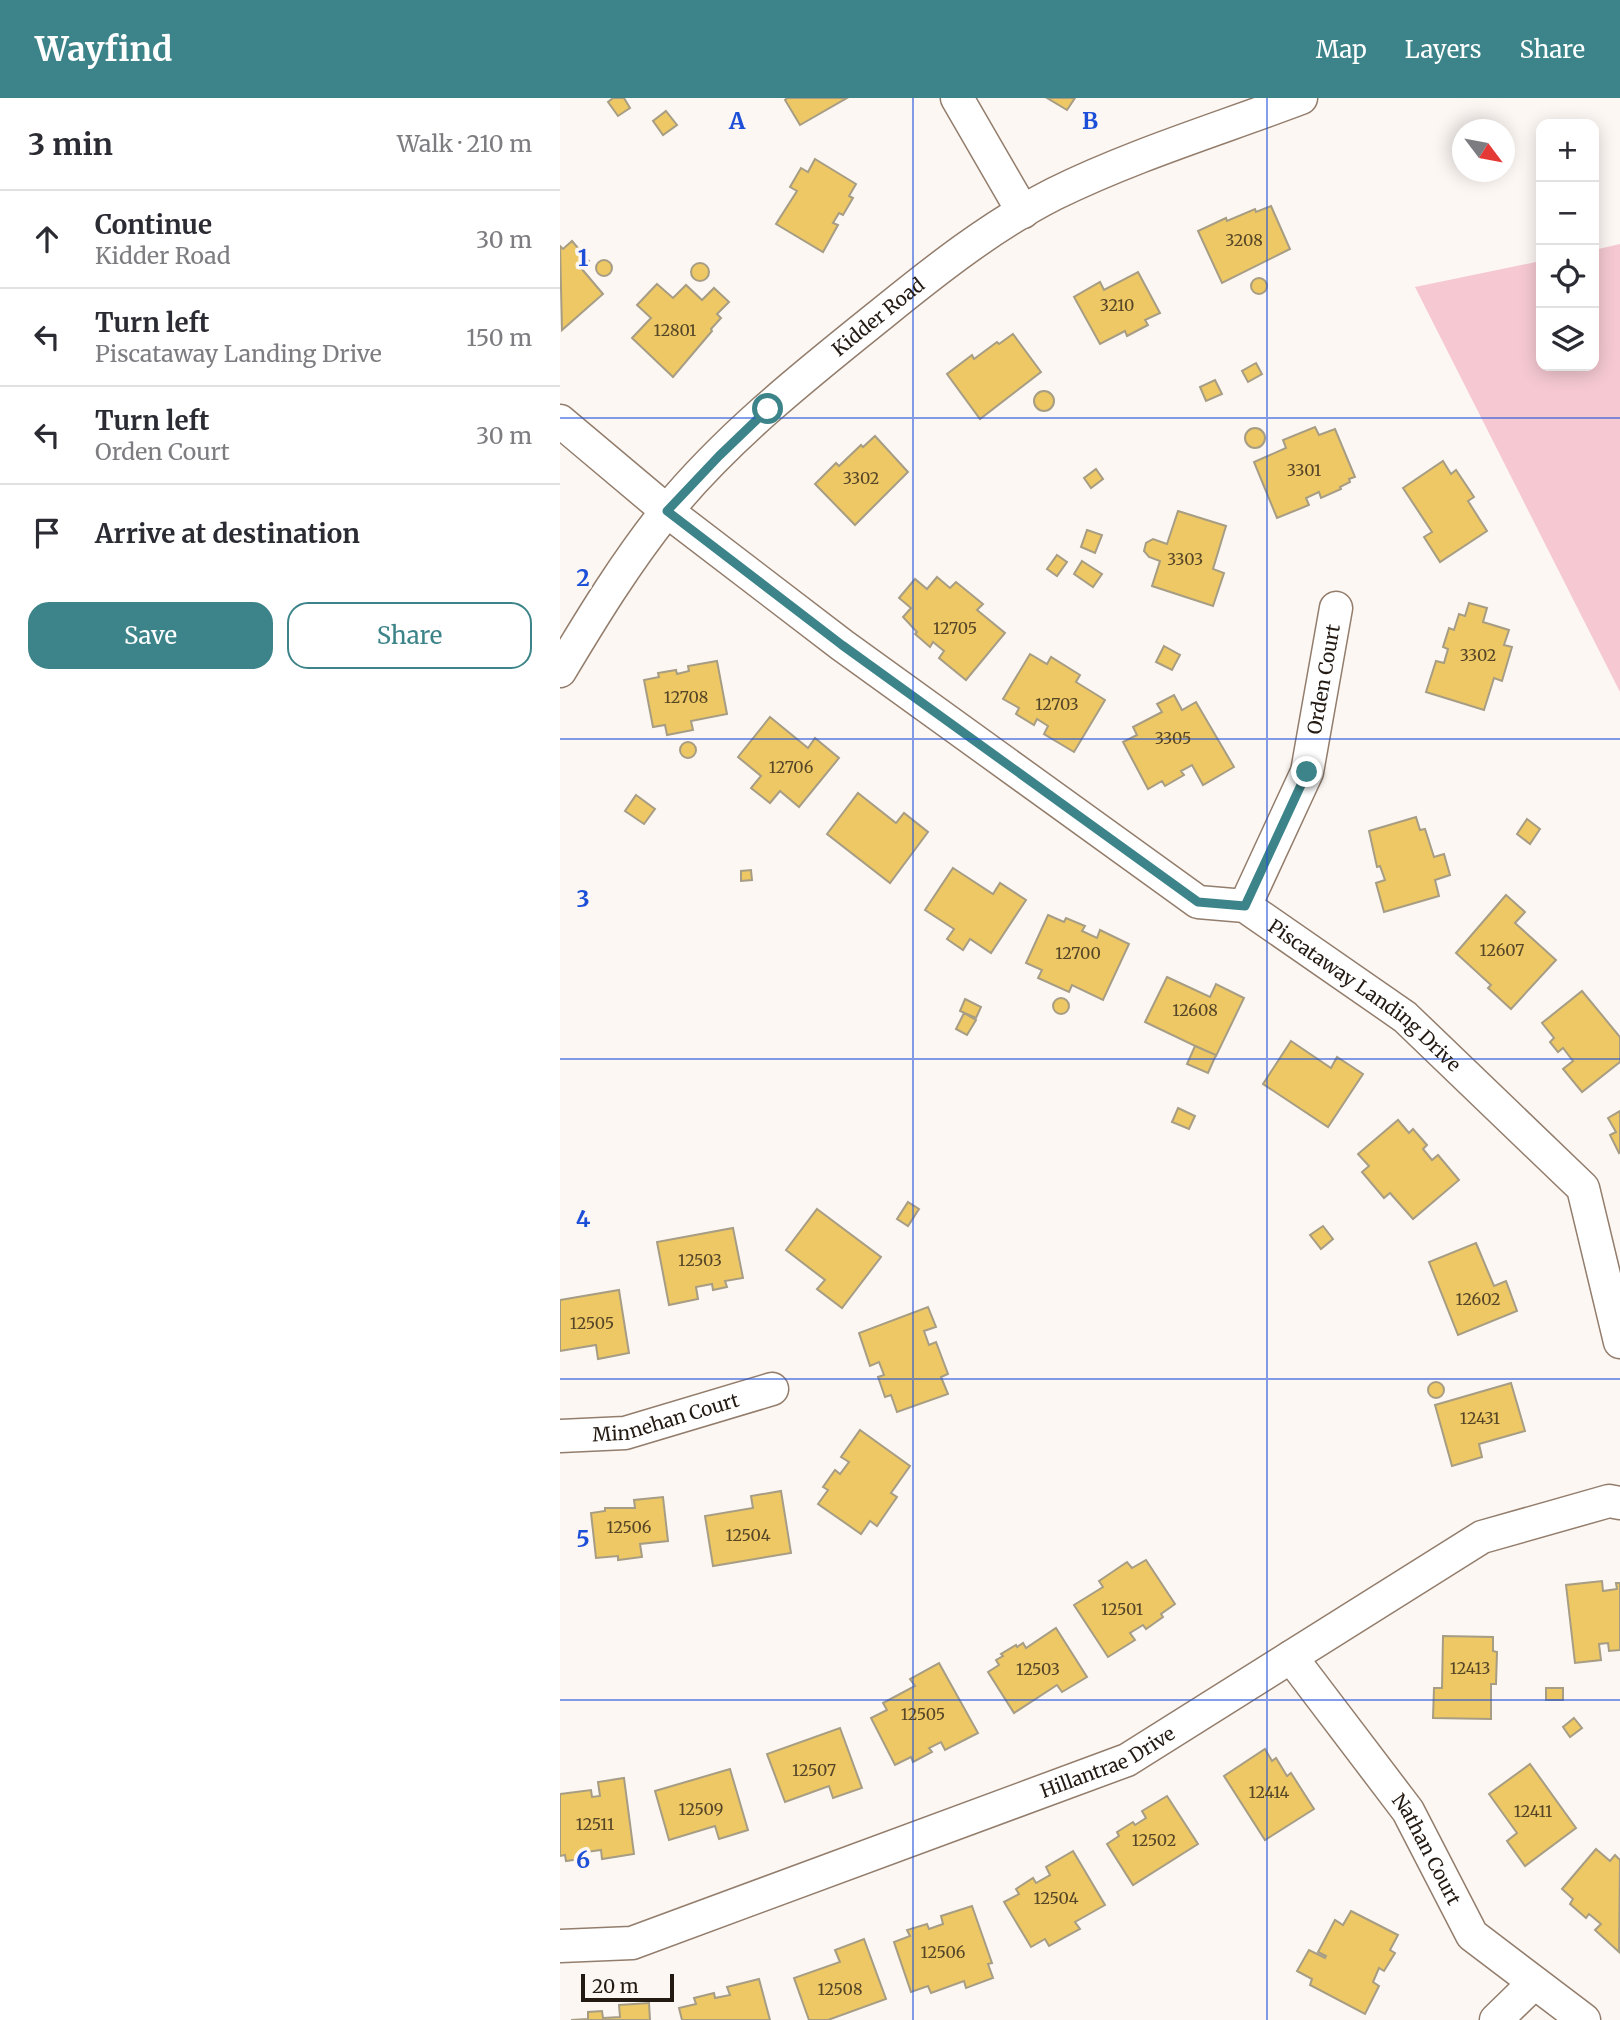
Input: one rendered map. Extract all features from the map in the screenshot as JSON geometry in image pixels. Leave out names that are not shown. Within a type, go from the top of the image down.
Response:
[{"type":"street","points":[[957,98],[1023,212]]},
{"type":"street","name":"Kidder Road","points":[[560,671],[620,575],[667,511],[768,409],[931,275],[1023,212],[1055,194],[1127,163],[1301,98]]},
{"type":"street","name":"Piscataway Landing Drive","points":[[560,421],[667,511],[842,645],[1198,902],[1245,906],[1405,1017],[1583,1188],[1620,1342]]},
{"type":"street","name":"Orden Court","points":[[1245,906],[1307,772],[1322,675],[1336,608]]},
{"type":"street","name":"Minnehan Court","points":[[560,1436],[625,1433],[772,1389]]},
{"type":"street","name":"Hillantrae Drive","points":[[560,1946],[632,1943],[1127,1760],[1482,1536],[1609,1502],[1620,1503]]},
{"type":"street","name":"Nathan Court","points":[[1291,1657],[1408,1811],[1472,1935],[1584,2020]]},
{"type":"street","points":[[1496,2020],[1534,1983]]},
{"type":"shaded area","points":[[1620,244],[1620,692],[1415,287],[1536,262],[1536,371],[1599,371],[1599,249]]},
{"type":"building","points":[[613,98],[624,98],[630,108],[618,116],[608,102]]},
{"type":"building","points":[[847,98],[800,125],[785,100]]},
{"type":"building","points":[[1047,98],[1075,98],[1067,110]]},
{"type":"building","points":[[666,111],[677,125],[663,135],[653,121]]},
{"type":"building","points":[[815,159],[856,184],[849,196],[853,198],[843,215],[839,213],[833,223],[838,225],[823,252],[776,224],[797,191],[790,187],[801,168],[808,172]]},
{"type":"building","points":[[1271,206],[1290,249],[1222,283],[1198,231],[1226,218],[1227,221],[1255,209],[1256,212]]},
{"type":"building","points":[[572,241],[589,261],[581,268],[603,294],[562,330],[560,246],[563,249]]},
{"type":"building","points":[[601,260],[607,260],[612,268],[610,274],[601,276],[596,271],[596,265]]},
{"type":"building","points":[[700,263],[706,266],[709,272],[706,278],[700,281],[694,278],[691,272],[694,266]]},
{"type":"building","points":[[1138,272],[1160,313],[1145,320],[1148,325],[1127,336],[1125,331],[1100,344],[1074,297],[1100,282],[1104,290]]},
{"type":"building","points":[[1256,278],[1262,278],[1267,286],[1265,292],[1256,294],[1251,289],[1251,283]]},
{"type":"building","points":[[657,284],[673,298],[686,285],[702,300],[714,288],[729,302],[717,314],[721,318],[712,331],[673,377],[632,338],[651,318],[637,305]]},
{"type":"building","points":[[1013,334],[1041,372],[980,419],[947,374],[972,355],[974,359]]},
{"type":"building","points":[[1256,363],[1262,374],[1248,382],[1242,371]]},
{"type":"building","points":[[1215,380],[1222,394],[1206,401],[1200,387]]},
{"type":"building","points":[[1044,391],[1051,394],[1054,401],[1051,408],[1044,411],[1037,408],[1034,401],[1037,394]]},
{"type":"building","points":[[1315,427],[1319,435],[1335,429],[1355,477],[1349,479],[1350,482],[1340,487],[1341,489],[1321,498],[1319,492],[1306,498],[1309,505],[1277,518],[1254,462],[1286,448],[1283,440]]},
{"type":"building","points":[[1255,428],[1262,431],[1265,438],[1262,445],[1255,448],[1248,445],[1245,438],[1248,431]]},
{"type":"building","points":[[875,436],[908,472],[855,525],[815,484],[836,463],[839,466]]},
{"type":"building","points":[[1443,461],[1451,474],[1456,470],[1474,497],[1468,501],[1487,531],[1440,562],[1424,537],[1432,532],[1403,488]]},
{"type":"building","points":[[1096,469],[1103,479],[1091,488],[1084,478]]},
{"type":"building","points":[[1178,511],[1226,526],[1213,569],[1224,573],[1213,606],[1152,586],[1160,561],[1149,557],[1144,551],[1146,543],[1153,539],[1167,544]]},
{"type":"building","points":[[1087,530],[1102,535],[1095,553],[1081,547]]},
{"type":"building","points":[[1057,555],[1067,562],[1057,576],[1047,569]]},
{"type":"building","points":[[1082,561],[1102,574],[1093,587],[1074,574]]},
{"type":"building","points":[[937,577],[950,588],[956,582],[983,604],[977,610],[1005,633],[966,680],[939,658],[944,651],[933,642],[930,647],[915,634],[917,632],[903,617],[911,608],[899,598],[915,579],[927,589]]},
{"type":"building","points":[[1469,603],[1487,608],[1483,622],[1509,630],[1504,645],[1512,647],[1502,681],[1494,678],[1484,710],[1426,692],[1436,661],[1444,663],[1448,649],[1443,647],[1449,628],[1454,630],[1459,614],[1465,616]]},
{"type":"building","points":[[1164,646],[1180,655],[1172,670],[1156,662]]},
{"type":"building","points":[[1030,654],[1047,664],[1051,657],[1080,675],[1076,682],[1105,700],[1074,752],[1044,734],[1048,726],[1037,719],[1034,725],[1016,714],[1019,708],[1003,699]]},
{"type":"building","points":[[717,661],[727,714],[691,721],[693,730],[667,735],[665,725],[653,727],[644,680],[659,677],[658,673],[676,670],[677,674],[689,671],[688,666]]},
{"type":"building","points":[[1174,695],[1182,710],[1196,702],[1234,767],[1203,785],[1192,765],[1181,771],[1184,775],[1165,786],[1162,781],[1148,789],[1123,742],[1137,735],[1133,727],[1162,712],[1157,704]]},
{"type":"building","points":[[770,717],[808,748],[815,738],[839,758],[799,807],[780,791],[770,803],[751,788],[761,776],[738,757]]},
{"type":"building","points":[[688,742],[694,744],[694,756],[688,758],[682,756],[680,750],[682,744]]},
{"type":"building","points":[[858,793],[896,823],[904,813],[928,832],[890,883],[827,834]]},
{"type":"building","points":[[636,795],[655,809],[644,824],[625,811]]},
{"type":"building","points":[[1416,817],[1420,830],[1425,829],[1434,857],[1444,854],[1450,875],[1435,880],[1439,896],[1384,912],[1376,883],[1385,880],[1380,866],[1377,867],[1369,831]]},
{"type":"building","points":[[1527,819],[1540,829],[1530,844],[1517,834]]},
{"type":"building","points":[[953,868],[993,894],[1000,883],[1026,900],[991,953],[970,939],[963,950],[947,939],[954,929],[925,910]]},
{"type":"building","points":[[751,870],[752,880],[741,881],[741,871]]},
{"type":"building","points":[[1506,895],[1525,912],[1515,923],[1556,960],[1511,1009],[1488,988],[1491,985],[1456,953]]},
{"type":"building","points":[[1048,915],[1064,922],[1066,918],[1085,926],[1082,931],[1097,938],[1100,930],[1129,944],[1103,1000],[1072,985],[1069,992],[1038,978],[1042,970],[1026,963]]},
{"type":"building","points":[[1167,977],[1210,997],[1216,984],[1244,998],[1216,1056],[1145,1022]]},
{"type":"building","points":[[1582,991],[1620,1037],[1620,1062],[1582,1092],[1563,1069],[1573,1061],[1563,1048],[1558,1052],[1550,1042],[1554,1038],[1542,1023]]},
{"type":"building","points":[[1058,998],[1064,998],[1069,1006],[1067,1012],[1058,1014],[1053,1009],[1053,1003]]},
{"type":"building","points":[[965,999],[981,1007],[976,1018],[960,1011]]},
{"type":"building","points":[[964,1013],[976,1020],[967,1035],[956,1029]]},
{"type":"building","points":[[1291,1041],[1331,1068],[1337,1057],[1363,1074],[1328,1127],[1263,1084]]},
{"type":"building","points":[[1195,1046],[1216,1055],[1208,1073],[1187,1064]]},
{"type":"building","points":[[1178,1108],[1195,1116],[1189,1129],[1172,1122]]},
{"type":"building","points":[[1620,1111],[1619,1153],[1610,1135],[1616,1132],[1608,1118]]},
{"type":"building","points":[[1398,1120],[1409,1133],[1413,1129],[1427,1145],[1423,1149],[1432,1160],[1438,1155],[1459,1180],[1413,1219],[1390,1193],[1384,1198],[1362,1172],[1369,1166],[1358,1154]]},
{"type":"building","points":[[908,1202],[919,1209],[908,1226],[897,1219]]},
{"type":"building","points":[[817,1209],[881,1257],[842,1308],[817,1289],[825,1280],[786,1250]]},
{"type":"building","points":[[1323,1226],[1333,1239],[1321,1249],[1310,1235]]},
{"type":"building","points":[[733,1228],[743,1278],[725,1281],[727,1287],[713,1290],[712,1284],[696,1287],[698,1299],[669,1305],[657,1242]]},
{"type":"building","points":[[1476,1243],[1494,1286],[1506,1281],[1517,1311],[1458,1335],[1429,1262]]},
{"type":"building","points":[[619,1290],[629,1353],[598,1359],[596,1345],[560,1351],[560,1300]]},
{"type":"building","points":[[928,1307],[936,1327],[924,1331],[929,1345],[936,1342],[948,1374],[941,1377],[948,1394],[897,1412],[891,1395],[885,1397],[878,1377],[884,1375],[879,1362],[870,1366],[859,1333]]},
{"type":"building","points":[[1436,1382],[1442,1384],[1442,1396],[1436,1398],[1430,1396],[1428,1390],[1430,1384]]},
{"type":"building","points":[[1511,1383],[1525,1431],[1479,1444],[1482,1457],[1452,1466],[1435,1405]]},
{"type":"building","points":[[860,1430],[910,1466],[891,1493],[897,1497],[877,1526],[870,1521],[861,1534],[818,1504],[828,1490],[823,1487],[835,1470],[840,1474],[849,1462],[841,1457]]},
{"type":"building","points":[[781,1491],[791,1553],[713,1566],[705,1516],[753,1508],[751,1496]]},
{"type":"building","points":[[663,1497],[668,1541],[640,1544],[642,1557],[618,1560],[618,1556],[596,1558],[591,1513],[605,1511],[605,1508],[635,1508],[634,1500]]},
{"type":"building","points":[[1146,1560],[1175,1604],[1146,1629],[1143,1625],[1130,1633],[1135,1640],[1108,1657],[1074,1605],[1103,1587],[1099,1581],[1127,1562],[1132,1568]]},
{"type":"building","points":[[1602,1581],[1603,1591],[1617,1589],[1616,1583],[1620,1583],[1620,1650],[1609,1651],[1608,1643],[1599,1644],[1601,1660],[1575,1663],[1566,1585]]},
{"type":"building","points":[[1056,1628],[1087,1677],[1062,1692],[1057,1685],[1014,1713],[988,1672],[999,1665],[996,1660],[1003,1656],[1001,1654],[1023,1643],[1026,1648]]},
{"type":"building","points":[[1443,1636],[1493,1637],[1493,1651],[1497,1652],[1496,1684],[1491,1684],[1491,1719],[1433,1718],[1434,1688],[1442,1688]]},
{"type":"building","points":[[939,1663],[978,1733],[945,1750],[941,1742],[929,1748],[932,1752],[913,1762],[911,1757],[895,1765],[871,1718],[887,1710],[883,1703],[915,1686],[910,1679]]},
{"type":"building","points":[[1546,1688],[1563,1688],[1563,1700],[1546,1700]]},
{"type":"building","points":[[1574,1718],[1582,1728],[1570,1737],[1563,1727]]},
{"type":"building","points":[[840,1728],[862,1788],[833,1798],[829,1786],[785,1802],[767,1754]]},
{"type":"building","points":[[1265,1749],[1272,1761],[1276,1758],[1287,1776],[1291,1773],[1314,1809],[1265,1840],[1224,1776]]},
{"type":"building","points":[[1530,1764],[1576,1828],[1525,1866],[1507,1841],[1517,1833],[1489,1794]]},
{"type":"building","points":[[730,1769],[748,1830],[719,1839],[715,1826],[669,1840],[655,1791]]},
{"type":"building","points":[[624,1778],[634,1854],[602,1859],[601,1850],[586,1852],[587,1858],[566,1861],[565,1855],[560,1856],[560,1794],[591,1790],[592,1797],[600,1796],[598,1782]]},
{"type":"building","points":[[1167,1796],[1198,1844],[1133,1885],[1107,1844],[1119,1836],[1117,1832],[1146,1818],[1142,1811]]},
{"type":"building","points":[[1596,1849],[1610,1861],[1615,1855],[1620,1860],[1619,1952],[1595,1930],[1601,1924],[1589,1914],[1586,1918],[1570,1904],[1573,1899],[1562,1889]]},
{"type":"building","points":[[1073,1851],[1105,1905],[1075,1922],[1080,1929],[1049,1946],[1045,1939],[1031,1947],[1004,1902],[1019,1894],[1016,1889],[1033,1878],[1036,1883],[1050,1875],[1046,1867]]},
{"type":"building","points":[[972,1906],[992,1963],[988,1964],[993,1978],[966,1988],[964,1981],[931,1993],[928,1986],[911,1992],[894,1942],[910,1936],[907,1930],[927,1924],[929,1929],[943,1924],[941,1916]]},
{"type":"building","points":[[1351,1911],[1398,1935],[1390,1950],[1395,1953],[1384,1971],[1379,1968],[1373,1982],[1379,1986],[1365,2014],[1310,1985],[1312,1979],[1297,1971],[1309,1950],[1325,1958],[1326,1956],[1318,1952],[1335,1920],[1343,1925]]},
{"type":"building","points":[[864,1939],[886,1999],[828,2020],[809,2020],[794,1978],[840,1962],[835,1950]]},
{"type":"building","points":[[759,1979],[770,2020],[682,2020],[679,2008],[696,2004],[694,1998],[714,1993],[715,1998],[730,1995],[727,1987]]},
{"type":"building","points":[[649,2003],[650,2020],[571,2020],[588,2019],[588,2012],[602,2011],[603,2018],[620,2017],[619,2005]]},
{"type":"route","points":[[768,409],[667,511],[842,645],[1198,902],[1245,906],[1307,772]]}]
